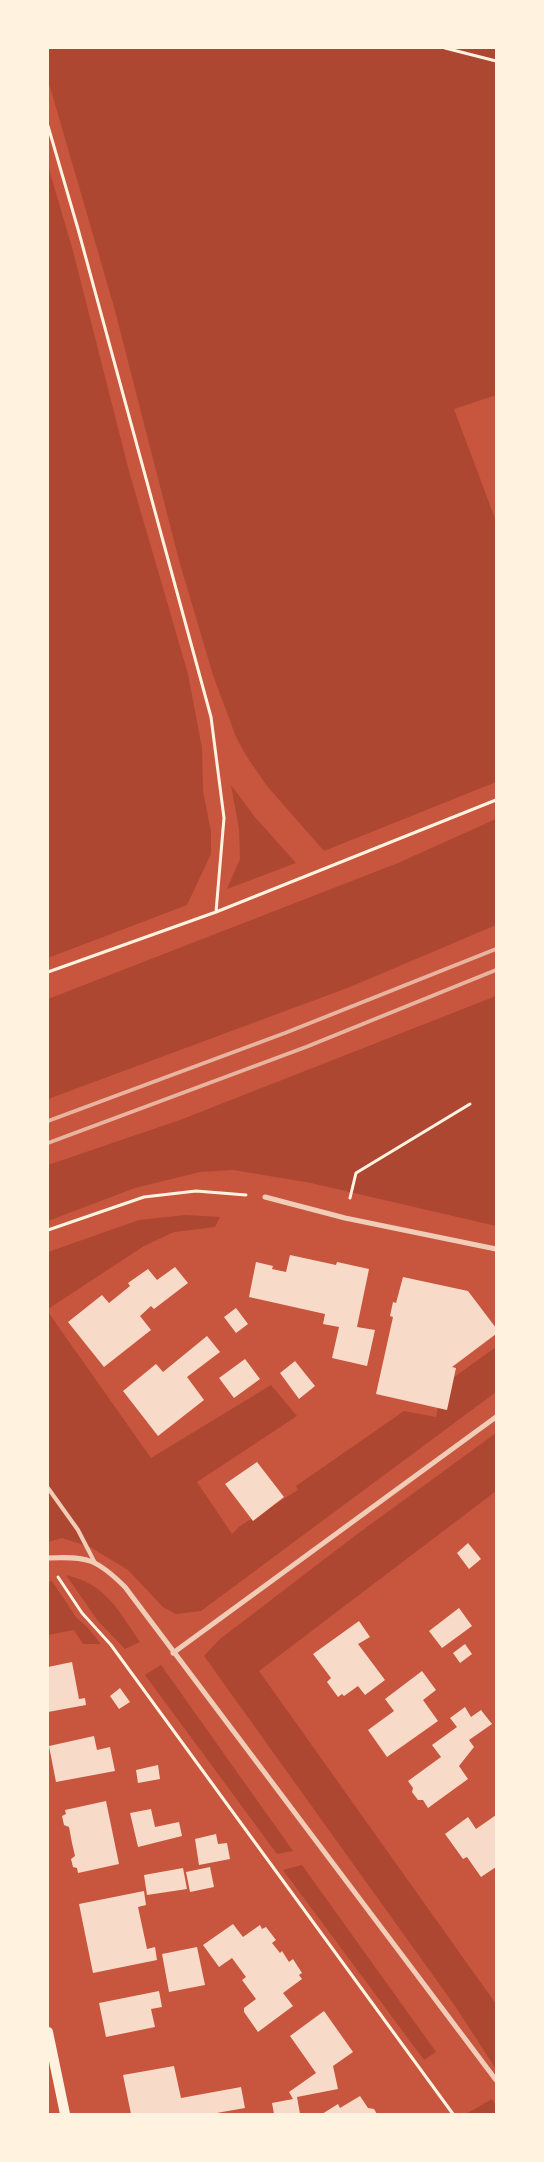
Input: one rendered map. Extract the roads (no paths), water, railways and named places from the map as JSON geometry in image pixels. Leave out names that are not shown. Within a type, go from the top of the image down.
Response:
[{"type":"main road","points":[[48,2032],[52,2078],[65,2114]]},
{"type":"street","points":[[265,1197],[345,1218],[496,1249]]},
{"type":"street","points":[[173,1653],[496,1417]]},
{"type":"street","points":[[48,1558],[76,1557],[95,1562],[112,1574],[125,1588],[496,2080]]},
{"type":"lane","points":[[48,1488],[78,1530],[95,1562]]},
{"type":"railway","points":[[48,1121],[285,1033],[496,949]]},
{"type":"railway","points":[[48,1143],[306,1047],[496,970]]}]
